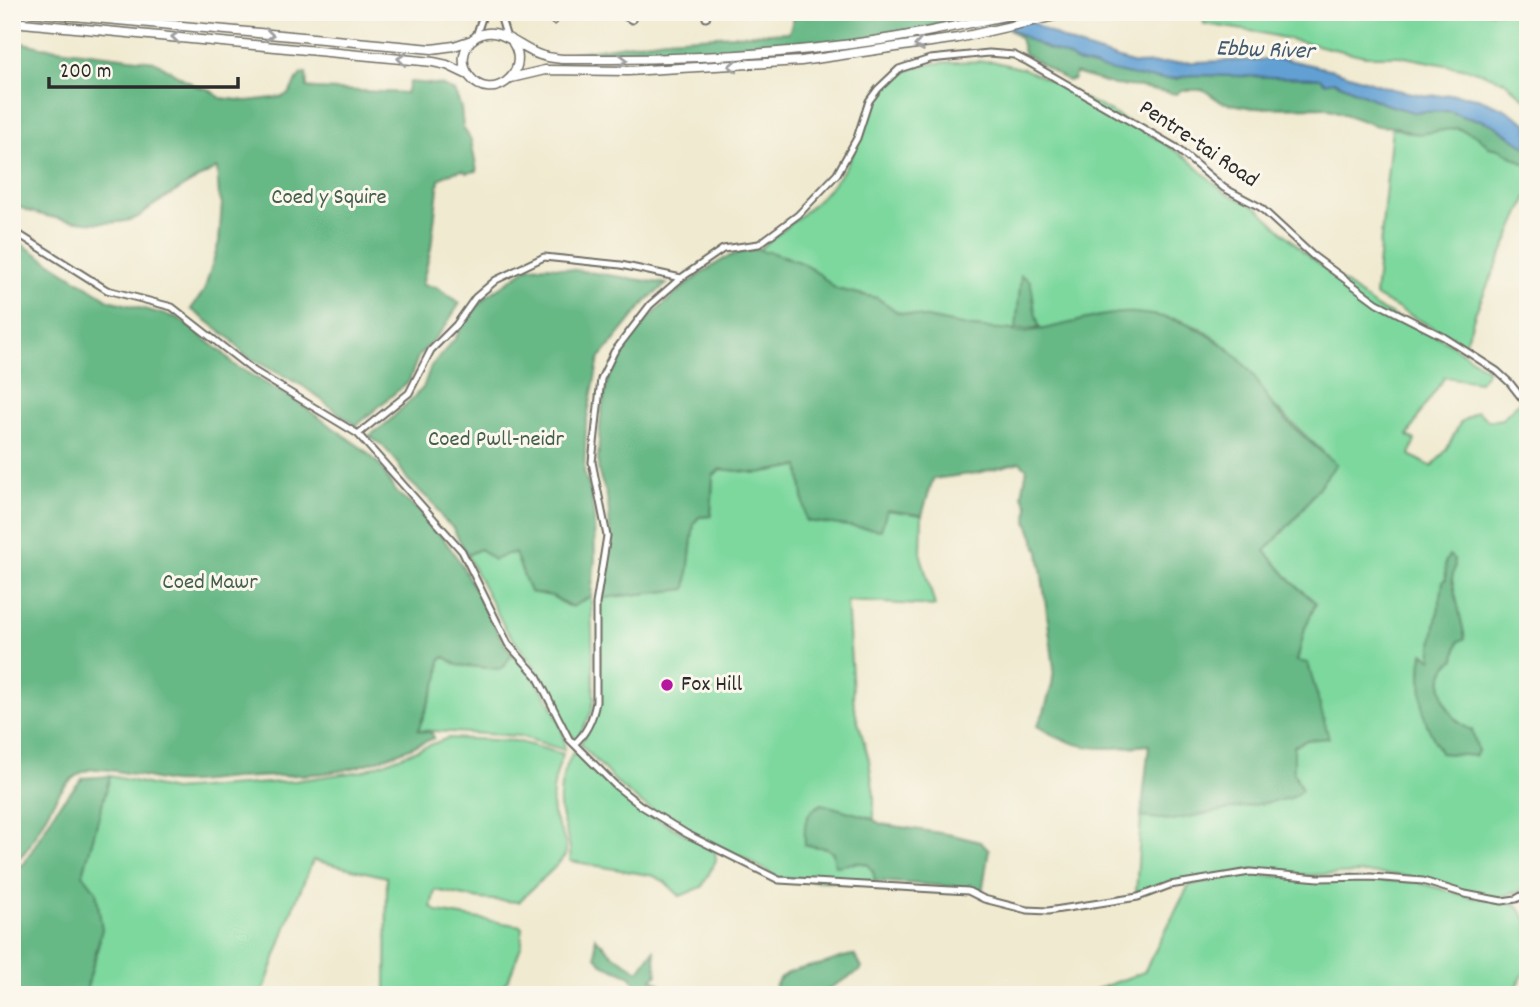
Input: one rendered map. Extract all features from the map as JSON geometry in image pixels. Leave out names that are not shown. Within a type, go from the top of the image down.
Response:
[{"type":"main road","points":[[30,12],[432,49],[454,46],[491,32],[541,56],[555,59],[695,58],[800,50],[874,41],[1024,12]]},
{"type":"main road","points":[[12,22],[433,62],[468,75],[481,85],[489,87],[497,86],[511,78],[545,70],[641,71],[801,61],[902,48],[1073,12]]},
{"type":"main road","points":[[468,75],[463,57],[474,38]]},
{"type":"main road","points":[[510,40],[518,58],[516,71],[511,78]]},
{"type":"street","points":[[474,38],[484,12]]},
{"type":"street","points":[[499,12],[510,40]]},
{"type":"street","points":[[547,12],[554,21]]},
{"type":"street","points":[[617,12],[632,20]]},
{"type":"street","name":"Pentre-tai Road","points":[[574,744],[586,730],[596,702],[596,604],[607,536],[592,462],[601,379],[614,352],[650,305],[681,278],[723,249],[759,244],[798,215],[837,174],[848,158],[869,101],[899,69],[930,59],[989,53],[1014,55],[1175,147],[1224,188],[1260,207],[1312,255],[1377,303],[1444,337],[1497,371],[1528,406]]},
{"type":"street","points":[[12,230],[107,290],[172,307],[254,372],[358,434],[462,551],[508,643],[537,676],[569,739],[616,786],[640,804],[687,834],[779,880],[968,891],[984,899],[1027,910],[1048,911],[1138,897],[1170,885],[1250,872],[1319,878],[1371,877],[1423,881],[1465,894],[1502,901],[1516,899],[1528,892]]},
{"type":"street","points":[[358,434],[409,393],[431,350],[456,325],[475,299],[496,280],[544,257],[621,265],[681,278]]},
{"type":"green space","points":[[796,12],[1024,12],[874,41],[694,52],[572,53],[665,39],[789,32]]},
{"type":"green space","points":[[1203,12],[1528,12],[1528,101],[1504,81],[1477,71],[1399,56],[1365,56],[1257,32],[1204,24]]},
{"type":"green space","points":[[1003,24],[1042,46],[1066,53],[1077,62],[1159,79],[1177,79],[1191,75],[1320,78],[1382,103],[1413,112],[1450,111],[1494,124],[1528,148],[1528,166],[1499,149],[1489,147],[1478,136],[1457,128],[1411,133],[1397,127],[1377,126],[1324,107],[1253,108],[1221,102],[1204,90],[1181,90],[1176,94],[1114,85],[1075,73],[1074,79],[1068,81],[1024,53],[1020,38]]},
{"type":"green space","name":"Coed y Squire","points":[[15,41],[41,47],[154,61],[221,98],[247,101],[282,97],[289,93],[301,74],[306,73],[307,87],[315,89],[406,93],[410,82],[441,85],[455,92],[461,108],[463,127],[471,140],[477,171],[466,173],[463,170],[447,174],[439,180],[431,248],[422,285],[436,287],[460,303],[444,328],[418,357],[409,381],[356,426],[303,386],[244,355],[231,339],[191,309],[204,291],[219,242],[222,203],[217,168],[138,217],[127,221],[74,221],[38,214],[12,203],[12,69]]},
{"type":"green space","points":[[992,61],[1024,69],[1061,85],[1072,94],[1100,106],[1159,140],[1188,159],[1224,192],[1258,208],[1304,252],[1376,307],[1446,341],[1488,370],[1479,382],[1445,377],[1408,436],[1415,440],[1410,455],[1432,467],[1447,449],[1460,423],[1477,411],[1489,421],[1502,419],[1520,401],[1528,412],[1528,885],[1517,893],[1513,892],[1501,898],[1485,897],[1428,879],[1397,875],[1309,875],[1254,870],[1176,881],[1136,894],[1141,817],[1172,820],[1291,798],[1302,790],[1294,773],[1294,746],[1307,740],[1316,694],[1308,664],[1297,661],[1305,628],[1316,603],[1292,582],[1265,551],[1298,515],[1336,464],[1271,403],[1250,371],[1229,349],[1202,329],[1177,319],[1134,313],[1107,316],[1038,332],[971,327],[897,312],[877,298],[836,289],[812,269],[785,256],[764,253],[759,249],[830,188],[852,156],[870,108],[893,79],[907,71],[938,63]],"holes":[[[1447,566],[1465,638],[1458,642],[1455,659],[1447,667],[1442,687],[1448,708],[1455,718],[1472,730],[1478,751],[1475,756],[1450,749],[1441,743],[1430,727],[1425,705],[1422,663],[1424,654],[1432,660]]]},
{"type":"green space","points":[[1392,127],[1411,133],[1457,128],[1478,136],[1489,147],[1499,149],[1528,166],[1528,195],[1476,311],[1465,345],[1375,296]]},
{"type":"green space","name":"Coed Mawr","points":[[12,238],[109,300],[178,318],[223,353],[234,365],[293,399],[363,449],[380,465],[395,491],[424,515],[430,527],[443,538],[460,562],[512,654],[499,669],[457,665],[445,657],[440,660],[439,676],[418,730],[432,733],[434,738],[363,765],[310,774],[180,782],[104,769],[88,770],[74,777],[63,788],[30,845],[12,862]]},
{"type":"green space","points":[[759,249],[802,263],[836,289],[877,298],[897,312],[971,327],[1014,332],[1045,329],[1120,313],[1152,315],[1169,318],[1199,330],[1238,358],[1277,410],[1336,464],[1298,515],[1265,551],[1292,582],[1316,603],[1305,628],[1297,661],[1308,663],[1329,738],[1307,740],[1294,746],[1294,773],[1302,790],[1291,798],[1172,820],[1141,817],[1149,745],[1104,748],[1079,745],[1037,726],[1052,685],[1054,668],[1039,552],[1027,521],[1028,506],[1022,495],[1027,469],[1020,462],[978,473],[933,479],[922,515],[887,510],[881,530],[806,521],[799,466],[758,473],[720,469],[713,476],[711,516],[699,517],[694,523],[686,589],[602,598],[610,523],[607,497],[598,470],[599,441],[603,403],[613,367],[633,336],[680,290],[728,257]]},
{"type":"green space","name":"Coed Pwll-neidr","points":[[549,266],[667,284],[647,300],[599,359],[586,423],[584,473],[591,491],[595,560],[591,596],[572,607],[552,596],[530,592],[515,553],[494,560],[480,549],[467,555],[453,528],[442,518],[435,505],[408,480],[382,445],[369,436],[387,423],[423,388],[431,366],[486,297],[529,267]]},
{"type":"green space","points":[[1021,275],[1030,281],[1040,328],[1016,329]]},
{"type":"green space","points":[[799,466],[887,510],[922,515],[921,556],[935,606],[847,601],[854,707],[869,760],[874,820],[868,817],[805,845],[826,848],[854,864],[867,864],[875,881],[855,883],[779,878],[691,833],[641,803],[620,786],[580,744],[595,713],[598,696],[599,609],[602,598],[686,589],[694,523],[699,517],[711,516],[713,476],[720,469],[758,473]]},
{"type":"green space","points":[[480,549],[494,559],[515,553],[530,592],[552,596],[567,606],[591,596],[594,699],[591,713],[577,740],[570,734],[537,670],[505,628],[467,555]]},
{"type":"green space","points":[[1449,555],[1454,559],[1452,579],[1465,638],[1458,642],[1455,659],[1447,667],[1442,687],[1448,709],[1463,725],[1472,730],[1478,751],[1475,756],[1440,753],[1426,722],[1423,707],[1423,653],[1432,659],[1434,630],[1443,581],[1446,579],[1445,563]]},
{"type":"green space","points":[[512,654],[530,672],[555,712],[561,726],[564,750],[519,736],[418,730],[439,676],[440,660],[445,657],[457,665],[499,669]]},
{"type":"green space","points":[[448,738],[516,741],[563,754],[552,798],[553,813],[566,845],[565,855],[558,864],[519,902],[480,899],[435,890],[431,907],[438,912],[522,926],[522,944],[509,978],[501,988],[483,995],[386,995],[387,877],[313,860],[262,995],[85,995],[100,940],[83,874],[110,776],[173,790],[294,781],[363,771]]},
{"type":"green space","points":[[575,749],[621,794],[647,813],[715,851],[716,860],[702,887],[680,896],[664,881],[654,876],[570,861],[560,797],[565,772]]},
{"type":"green space","points":[[110,776],[83,874],[96,891],[102,929],[85,995],[12,995],[12,867],[24,864],[58,806],[83,778]]},
{"type":"green space","points":[[822,804],[868,817],[881,824],[980,842],[989,850],[982,893],[971,888],[875,881],[870,867],[862,863],[835,866],[833,853],[826,848],[805,845],[808,816]]},
{"type":"green space","points":[[1246,875],[1417,882],[1471,897],[1516,904],[1528,922],[1528,966],[1512,995],[1081,995],[1144,972],[1189,885]]},
{"type":"green space","points":[[595,937],[613,955],[639,971],[654,950],[657,975],[652,978],[663,986],[659,995],[638,991],[631,976],[602,964],[596,957]]},
{"type":"green space","points":[[854,955],[862,967],[860,971],[828,989],[825,995],[776,995],[775,987],[778,981],[790,972]]},
{"type":"water","points":[[986,12],[1017,12],[1075,45],[1135,64],[1284,59],[1334,70],[1392,89],[1428,96],[1454,94],[1478,98],[1503,108],[1528,124],[1528,148],[1494,125],[1481,120],[1450,111],[1413,112],[1382,103],[1334,81],[1325,83],[1320,78],[1191,75],[1163,79],[1134,76],[1077,62],[1033,42]]},
{"type":"place","name":"Fox Hill","points":[[667,685]]},
{"type":"water label","name":"Ebbw River","points":[[1265,51]]}]
